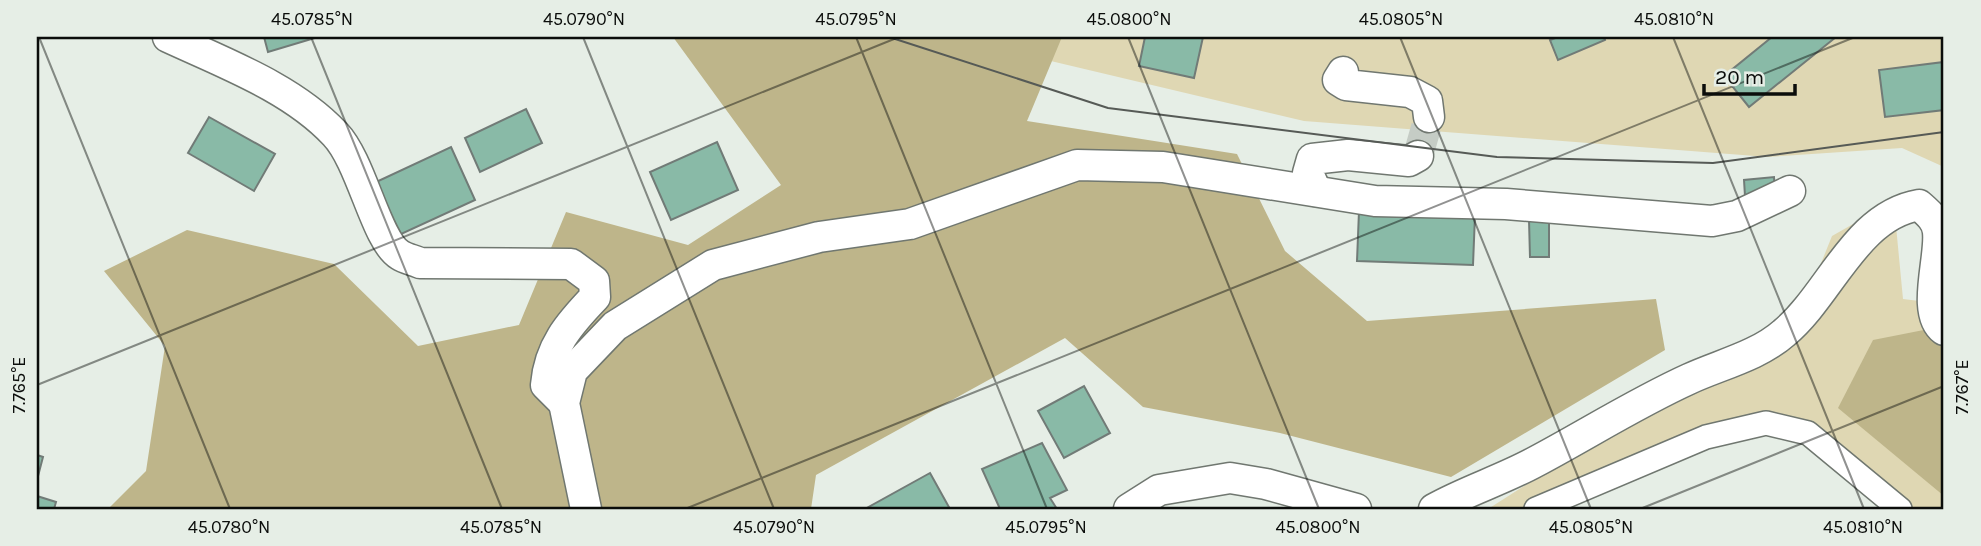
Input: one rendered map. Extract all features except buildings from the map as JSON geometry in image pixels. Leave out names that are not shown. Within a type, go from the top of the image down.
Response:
[{"type":"street","points":[[168,37],[290,97],[335,134],[357,166],[384,239],[398,255],[420,263],[570,264],[594,281],[595,298],[564,329],[548,364],[546,385],[564,404]]},
{"type":"street","points":[[1343,72],[1338,80],[1346,85],[1410,92],[1427,101],[1430,117]]},
{"type":"street","points":[[1316,191],[1308,173],[1312,159],[1349,155],[1409,161],[1418,156]]},
{"type":"street","points":[[586,509],[564,404],[572,371],[615,326],[713,265],[819,237],[910,224],[1077,165],[1163,167],[1375,201],[1541,206],[1713,221],[1737,216],[1790,191]]},
{"type":"street","points":[[1443,505],[1534,463],[1667,389],[1783,335],[1880,222],[1905,208],[1920,205],[1932,216],[1938,230],[1934,313],[1944,330]]},
{"type":"street","points":[[1536,509],[1558,505],[1706,437],[1766,423],[1808,433],[1899,509]]},
{"type":"street","points":[[1129,509],[1159,490],[1230,478],[1266,484],[1356,509]]},
{"type":"shaded area","points":[[673,37],[1062,37],[1027,121],[1237,154],[1285,251],[1367,321],[1656,299],[1665,350],[1451,477],[1280,433],[1143,407],[1065,338],[816,475],[811,509],[108,509],[146,471],[165,346],[104,271],[187,230],[334,264],[418,346],[519,325],[566,212],[688,245],[781,185]]},
{"type":"shaded area","points":[[950,37],[1944,37],[1944,167],[1902,148],[1768,157],[1304,121]]},
{"type":"shaded area","points":[[1883,207],[1896,226],[1903,299],[1944,304],[1944,509],[1900,509],[1841,459],[1766,423],[1557,509],[1488,509],[1803,308],[1832,236]]},
{"type":"shaded area","points":[[1944,326],[1944,496],[1838,408],[1873,340]]},
{"type":"tunnel","points":[[1418,156],[1429,117]]},
{"type":"tram line","points":[[889,37],[1108,108],[1497,157],[1713,163],[1944,132]]}]
